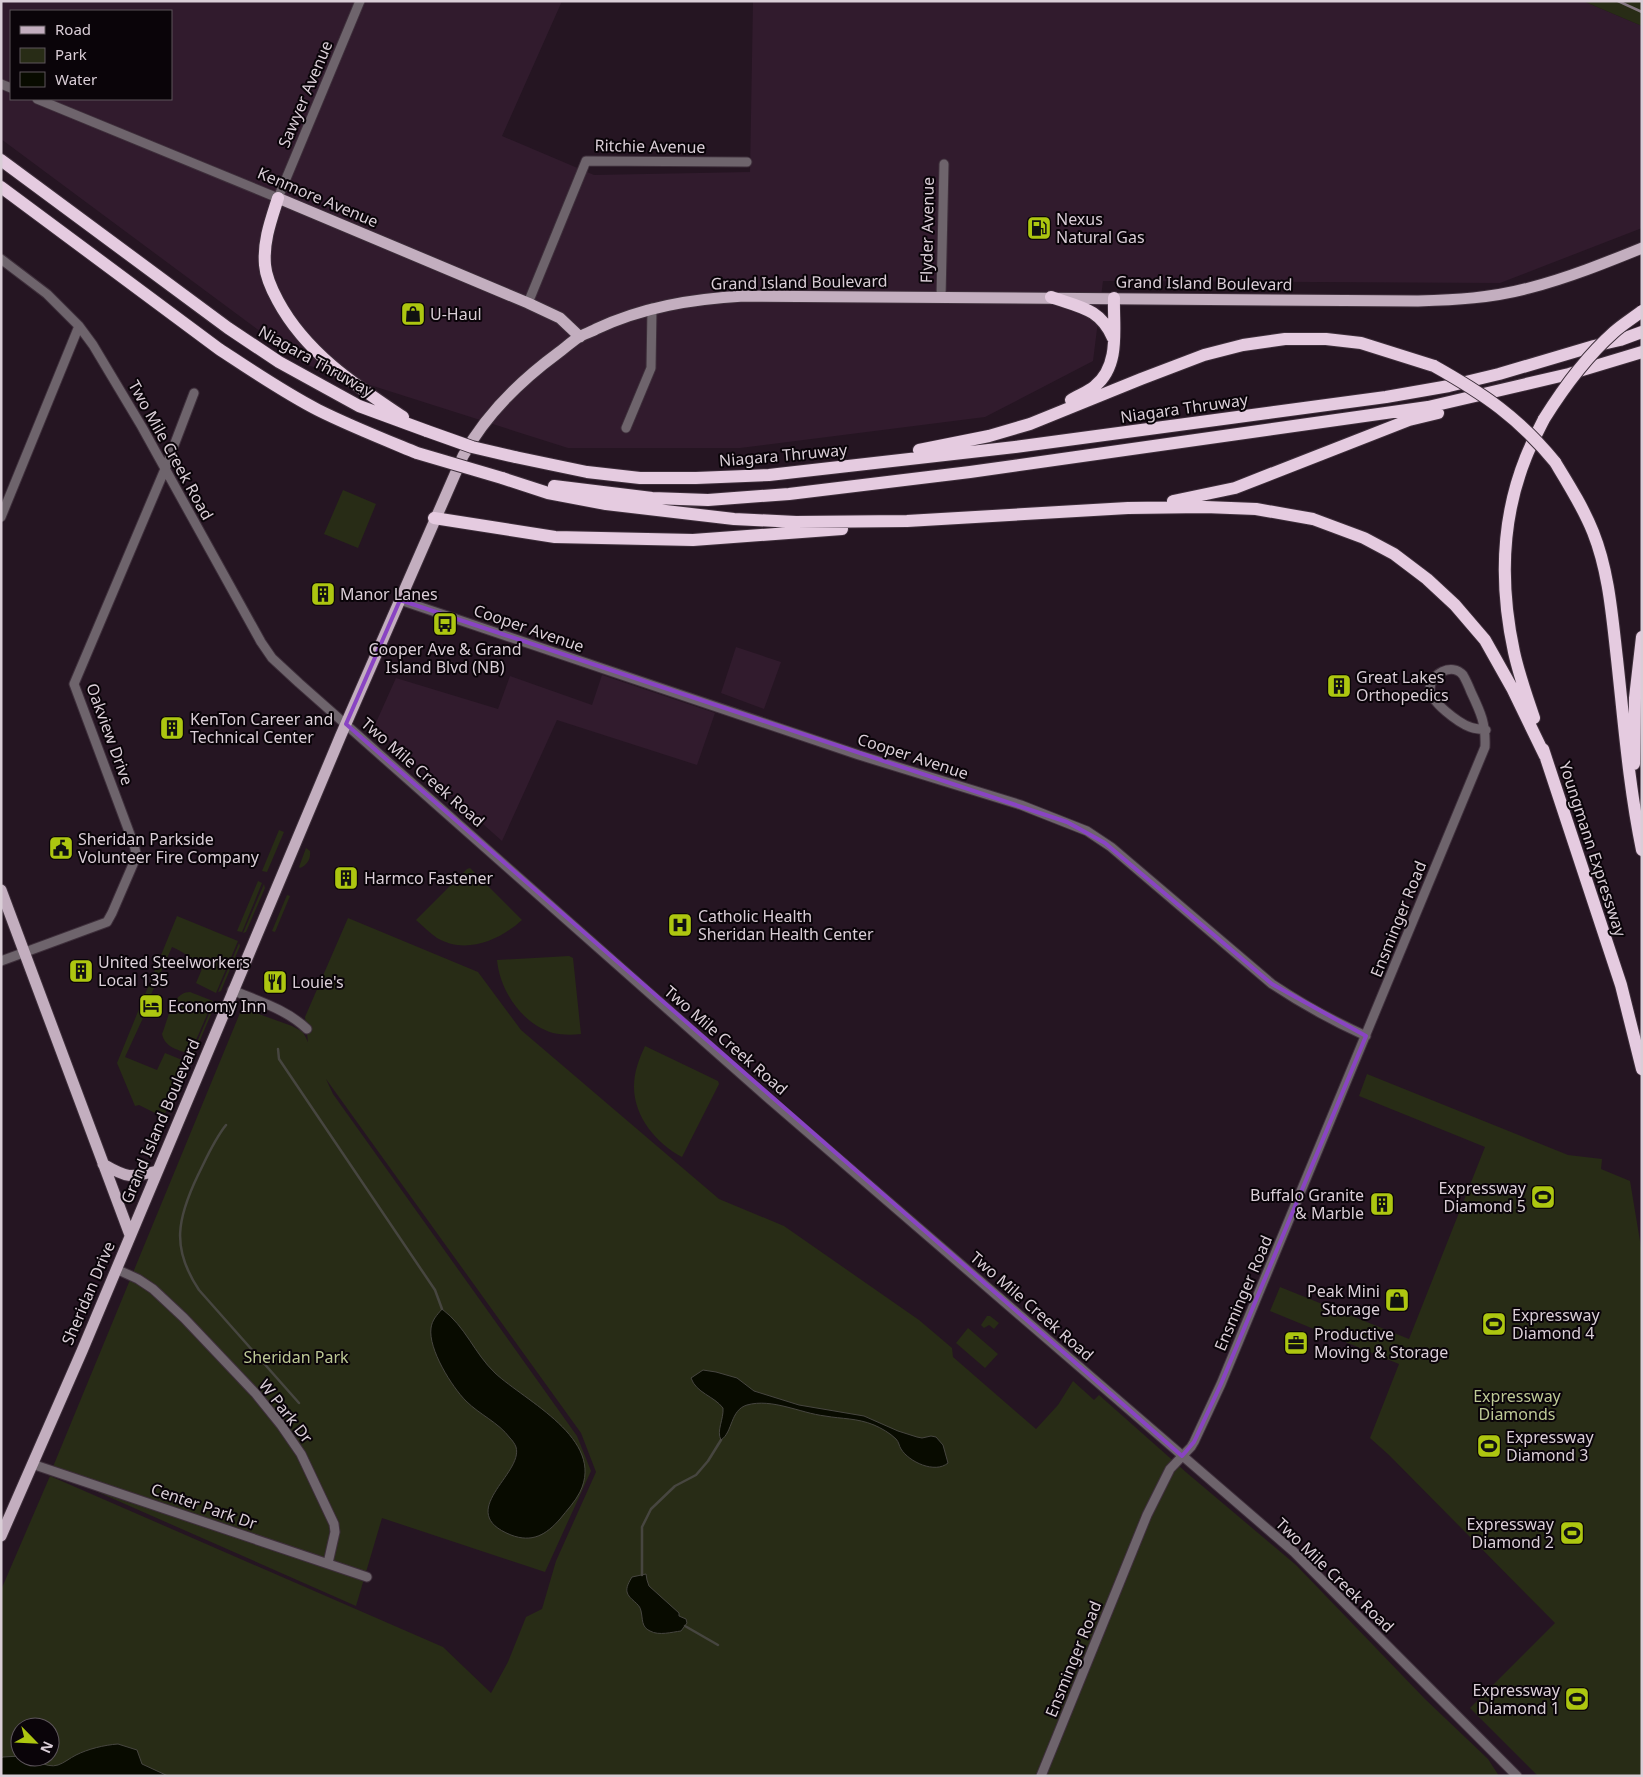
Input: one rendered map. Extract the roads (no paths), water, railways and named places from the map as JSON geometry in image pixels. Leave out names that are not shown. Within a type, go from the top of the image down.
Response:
[{"type":"highway","name":"Niagara Thruway","points":[[1,160],[228,328],[279,362],[359,406],[472,447],[587,472],[640,478],[769,475],[1015,447],[1386,397],[1448,386],[1498,374],[1620,340],[1642,332]]},
{"type":"highway","name":"Niagara Thruway","points":[[1,187],[219,349],[252,371],[324,413],[417,453],[502,478],[652,498],[708,500],[789,494],[970,472],[1419,408],[1569,374],[1642,352]]},
{"type":"highway","points":[[278,198],[266,237],[265,266],[269,285],[283,312],[301,337],[333,368],[367,393],[427,431]]},
{"type":"highway","points":[[1051,297],[1091,311],[1102,321],[1114,340]]},
{"type":"highway","points":[[1042,419],[1062,405],[1093,388],[1102,380],[1111,365],[1114,340],[1114,298]]},
{"type":"highway","points":[[1545,756],[1514,653],[1506,604],[1504,570],[1511,508],[1526,457],[1544,419],[1562,390],[1587,359],[1614,332],[1642,311]]},
{"type":"highway","points":[[838,466],[989,436],[1042,419],[1204,355],[1243,345],[1284,339],[1326,339],[1361,343],[1434,366],[1473,388],[1512,416],[1555,462],[1578,499],[1594,533],[1605,572],[1612,611],[1630,779],[1642,850]]},
{"type":"highway","points":[[1128,508],[1197,497],[1236,488],[1409,420],[1491,399],[1569,374]]},
{"type":"highway","points":[[502,478],[548,493],[606,504],[734,519],[796,522],[907,521],[1128,508],[1205,507],[1256,509],[1313,519],[1364,538],[1394,554],[1427,579],[1455,605],[1485,640],[1512,688],[1545,756]]},
{"type":"highway","points":[[434,518],[555,537],[693,540],[868,527],[907,521]]},
{"type":"highway","points":[[1630,779],[1636,760],[1635,698],[1642,637]]},
{"type":"highway","name":"Youngmann Expressway","points":[[1545,756],[1621,985],[1642,1069]]},
{"type":"main road","name":"Kenmore Avenue","points":[[278,198],[528,303],[560,318],[580,336]]},
{"type":"main road","name":"Grand Island Boulevard","points":[[130,1234],[434,518],[463,456],[484,423],[519,384],[580,336],[626,316],[652,308],[688,301],[744,296],[1418,301],[1464,299],[1528,289],[1575,274],[1642,248]]},
{"type":"main road","name":"Sheridan Drive","points":[[1,890],[130,1234],[32,1464],[4,1523],[1,1536]]},
{"type":"main road","points":[[103,1164],[118,1173],[131,1177],[157,1171]]},
{"type":"street","name":"Sawyer Avenue","points":[[278,198],[360,1]]},
{"type":"street","name":"Kenmore Avenue","points":[[39,100],[278,198]]},
{"type":"street","name":"Ritchie Avenue","points":[[528,303],[586,161],[747,162]]},
{"type":"street","name":"Flyder Avenue","points":[[942,297],[944,164]]},
{"type":"street","name":"Two Mile Creek Road","points":[[1,259],[47,294],[79,326],[107,367],[250,625],[269,653],[299,683],[760,1091],[1294,1552],[1518,1776]]},
{"type":"street","points":[[626,428],[651,368],[652,308]]},
{"type":"street","points":[[1,517],[79,326]]},
{"type":"street","name":"Oakview Drive","points":[[1,961],[107,922],[134,862],[136,853],[134,845],[74,684],[165,469],[194,393]]},
{"type":"street","name":"Cooper Avenue","points":[[400,600],[858,755],[1020,806],[1080,828],[1111,847],[1272,984],[1341,1025],[1366,1036]]},
{"type":"street","name":"Ensminger Road","points":[[1041,1776],[1147,1515],[1170,1469],[1194,1442],[1221,1384],[1485,747],[1486,730],[1481,713],[1462,674],[1453,669],[1442,671],[1433,678],[1430,690],[1434,702],[1470,727],[1486,730]]},
{"type":"street","points":[[232,990],[285,1012],[297,1019],[307,1029]]},
{"type":"street","name":"W Park Dr","points":[[116,1269],[138,1279],[153,1289],[184,1318],[256,1394],[281,1425],[301,1454],[334,1524],[335,1532],[328,1564]]},
{"type":"street","name":"Center Park Dr","points":[[32,1464],[366,1577]]},
{"type":"water","points":[[442,1309],[464,1332],[481,1357],[495,1373],[558,1423],[572,1438],[582,1455],[585,1473],[580,1492],[555,1525],[538,1536],[526,1538],[511,1535],[495,1526],[488,1515],[489,1504],[516,1458],[516,1447],[500,1427],[466,1401],[454,1387],[442,1367],[433,1346],[431,1328]]},
{"type":"water","points":[[703,1370],[737,1378],[754,1391],[799,1405],[864,1416],[917,1437],[936,1437],[943,1445],[948,1463],[943,1466],[930,1467],[916,1462],[905,1454],[894,1437],[868,1423],[766,1403],[747,1405],[737,1411],[728,1432],[721,1440],[719,1433],[723,1408],[701,1391],[691,1378]]},
{"type":"water","points":[[646,1574],[649,1586],[679,1613],[679,1616],[686,1619],[687,1623],[681,1631],[657,1633],[645,1627],[640,1608],[628,1595],[627,1590],[632,1577]]},
{"type":"water","points":[[118,1744],[137,1750],[142,1764],[168,1776],[1,1776],[1,1758],[3,1757],[10,1757],[10,1767],[60,1767],[60,1764],[76,1755],[102,1746]]},
{"type":"waterway","points":[[278,1049],[279,1059],[435,1290],[442,1309]]},
{"type":"waterway","points":[[226,1125],[208,1155],[185,1206],[180,1233],[184,1260],[199,1290],[299,1403]]},
{"type":"waterway","points":[[642,1575],[642,1527],[651,1509],[675,1486],[696,1475],[708,1461],[721,1440]]},
{"type":"waterway","points":[[685,1626],[718,1645]]},
{"type":"railway","points":[[1618,1],[1642,12]]},
{"type":"place","name":"Nexus Natural Gas","points":[[1039,228]]},
{"type":"place","name":"U-Haul","points":[[413,314]]},
{"type":"place","name":"Manor Lanes","points":[[323,594]]},
{"type":"place","name":"Cooper Ave & Grand Island Blvd (NB)","points":[[445,624]]},
{"type":"place","name":"Great Lakes Orthopedics","points":[[1339,686]]},
{"type":"place","name":"KenTon Career and Technical Center","points":[[172,728]]},
{"type":"place","name":"Sheridan Parkside Volunteer Fire Company","points":[[61,848]]},
{"type":"place","name":"Harmco Fastener","points":[[346,878]]},
{"type":"place","name":"Catholic Health Sheridan Health Center","points":[[680,925]]},
{"type":"place","name":"United Steelworkers Local 135","points":[[81,971]]},
{"type":"place","name":"Louie's","points":[[275,982]]},
{"type":"place","name":"Economy Inn","points":[[151,1006]]},
{"type":"place","name":"Expressway Diamond 5","points":[[1543,1197]]},
{"type":"place","name":"Buffalo Granite & Marble","points":[[1382,1204]]},
{"type":"place","name":"Peak Mini Storage","points":[[1397,1300]]},
{"type":"place","name":"Expressway Diamond 4","points":[[1494,1324]]},
{"type":"place","name":"Productive Moving & Storage","points":[[1296,1343]]},
{"type":"place","name":"Expressway Diamond 3","points":[[1489,1446]]},
{"type":"place","name":"Expressway Diamond 2","points":[[1572,1533]]},
{"type":"place","name":"Expressway Diamond 1","points":[[1577,1699]]},
{"type":"park label","name":"Sheridan Park","points":[[296,1357]]},
{"type":"park label","name":"Expressway Diamonds","points":[[1517,1405]]}]
